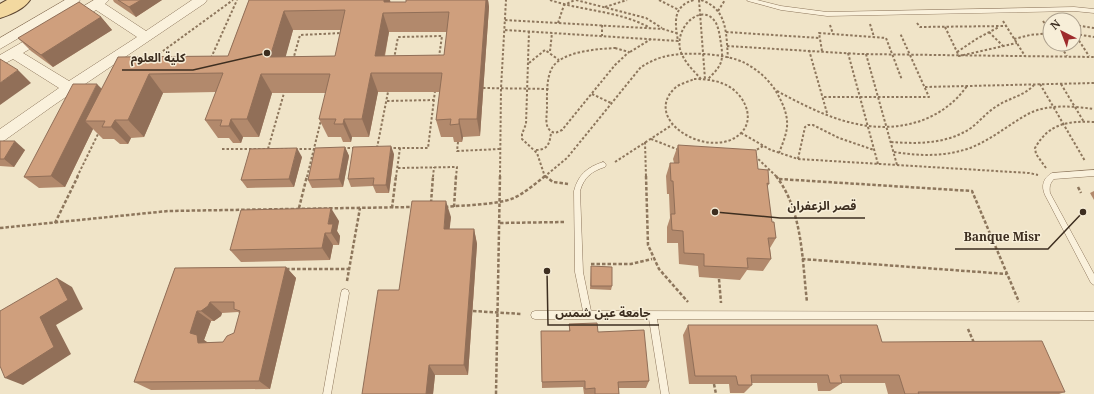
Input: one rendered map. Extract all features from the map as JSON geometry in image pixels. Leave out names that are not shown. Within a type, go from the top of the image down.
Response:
[{"type":"main road","points":[[0,12],[22,0]]},
{"type":"street","points":[[0,44],[74,0]]},
{"type":"street","points":[[0,136],[145,36],[201,0]]},
{"type":"street","points":[[0,61],[99,2],[145,36]]},
{"type":"street","points":[[13,53],[69,88]]},
{"type":"lane","points":[[750,0],[781,8],[827,14],[1074,10],[1094,11]]},
{"type":"lane","points":[[588,315],[580,281],[578,185],[591,168],[603,165]]},
{"type":"lane","points":[[1093,173],[1050,178],[1045,186],[1047,194],[1094,281]]},
{"type":"lane","points":[[327,394],[345,293]]},
{"type":"lane","points":[[535,315],[1094,316]]},
{"type":"lane","points":[[652,315],[665,394]]},
{"type":"path","points":[[150,60],[233,0]]},
{"type":"path","points":[[206,61],[214,54],[237,0]]},
{"type":"path","points":[[496,394],[500,223],[501,88],[506,0]]},
{"type":"path","points":[[550,0],[564,5],[638,22],[650,28]]},
{"type":"path","points":[[558,23],[564,5],[575,0],[646,18],[663,29]]},
{"type":"path","points":[[604,7],[627,0]]},
{"type":"path","points":[[659,0],[679,10]]},
{"type":"path","points":[[694,0],[687,2],[679,10],[675,23],[681,53],[689,67],[701,79]]},
{"type":"path","points":[[706,79],[700,0],[713,4],[724,20],[728,58]]},
{"type":"path","points":[[718,11],[725,0]]},
{"type":"path","points":[[997,11],[1025,56]]},
{"type":"path","points":[[695,12],[708,14],[715,19],[723,57],[719,68],[706,79]]},
{"type":"path","points":[[911,12],[920,27],[1006,26]]},
{"type":"path","points":[[505,20],[650,28],[663,29],[676,33]]},
{"type":"path","points":[[678,41],[683,22]]},
{"type":"path","points":[[602,26],[602,36]]},
{"type":"path","points":[[957,52],[1001,26]]},
{"type":"path","points":[[1082,26],[1094,28]]},
{"type":"path","points":[[945,27],[959,56]]},
{"type":"path","points":[[505,30],[678,41]]},
{"type":"path","points":[[529,31],[526,124],[521,137],[535,150],[545,177],[553,182],[578,185]]},
{"type":"path","points":[[726,32],[820,38]]},
{"type":"path","points":[[989,32],[1003,46]]},
{"type":"path","points":[[292,62],[300,35],[342,33],[340,40]]},
{"type":"path","points":[[550,51],[552,33]]},
{"type":"path","points":[[822,51],[819,33],[886,38],[902,80]]},
{"type":"path","points":[[824,97],[929,97],[900,33]]},
{"type":"path","points":[[1014,39],[1030,34],[1042,33]]},
{"type":"path","points":[[1089,56],[1074,33],[1094,37]]},
{"type":"path","points":[[394,60],[398,37],[442,36],[439,59]]},
{"type":"path","points":[[551,132],[555,133],[562,130],[615,65],[629,52],[652,39]]},
{"type":"path","points":[[959,56],[1017,42]]},
{"type":"path","points":[[727,46],[866,54],[1094,56]]},
{"type":"path","points":[[535,150],[540,151],[549,146],[551,132],[547,127],[550,73],[552,68],[559,60],[571,55],[609,48],[620,48],[629,52]]},
{"type":"path","points":[[529,63],[540,51],[545,50],[550,51],[559,60]]},
{"type":"path","points":[[809,50],[824,97],[827,113]]},
{"type":"path","points":[[1064,52],[1067,56]]},
{"type":"path","points":[[442,207],[500,202],[513,198],[525,191],[545,177],[567,158],[610,103],[641,67],[657,58],[681,53],[723,57],[741,61],[770,83],[776,91],[785,110],[787,121],[786,132],[779,153]]},
{"type":"path","points":[[848,53],[869,126],[878,164]]},
{"type":"path","points":[[866,54],[897,165]]},
{"type":"path","points":[[694,79],[706,79],[721,82],[730,87],[743,98],[747,105],[748,120],[741,133],[734,138],[718,143],[696,141],[682,134],[672,125],[665,110],[667,96],[681,83],[694,79]]},
{"type":"path","points":[[924,87],[1094,83]]},
{"type":"path","points":[[891,142],[907,144],[935,142],[959,135],[977,123],[997,106],[1027,92],[1035,84]]},
{"type":"path","points":[[1040,84],[1093,173]]},
{"type":"path","points":[[1061,84],[1084,122]]},
{"type":"path","points":[[776,91],[827,113],[855,123],[869,126],[911,123],[933,117],[958,100],[967,86]]},
{"type":"path","points":[[483,88],[549,89]]},
{"type":"path","points":[[377,148],[388,92]]},
{"type":"path","points":[[369,148],[428,148],[435,92]]},
{"type":"path","points":[[268,149],[284,93]]},
{"type":"path","points":[[592,94],[610,103]]},
{"type":"path","points":[[387,101],[434,100]]},
{"type":"path","points":[[894,152],[939,155],[966,150],[991,139],[1033,111],[1054,108],[1094,109]]},
{"type":"path","points":[[299,208],[322,114]]},
{"type":"path","points":[[1050,178],[1036,154],[1035,148],[1041,136],[1055,126],[1063,123],[1094,122]]},
{"type":"path","points":[[55,223],[102,125]]},
{"type":"path","points":[[603,165],[612,164],[672,125]]},
{"type":"path","points":[[798,159],[806,127],[808,125],[813,125],[839,138],[875,150]]},
{"type":"path","points":[[741,133],[763,146],[798,159],[1029,173],[1050,178]]},
{"type":"path","points":[[650,139],[685,152]]},
{"type":"path","points":[[458,142],[457,151],[500,150]]},
{"type":"path","points":[[645,142],[648,245],[652,259],[667,280],[699,315]]},
{"type":"path","points":[[763,146],[752,153],[778,179],[793,206],[802,259],[809,316]]},
{"type":"path","points":[[222,149],[322,148]]},
{"type":"path","points":[[338,148],[362,148]]},
{"type":"path","points":[[392,208],[400,148]]},
{"type":"path","points":[[430,207],[434,167]]},
{"type":"path","points":[[398,168],[457,167],[454,207]]},
{"type":"path","points":[[778,179],[972,191],[1025,316]]},
{"type":"path","points":[[0,228],[168,211],[415,207]]},
{"type":"path","points":[[345,293],[360,208]]},
{"type":"path","points":[[500,223],[578,222]]},
{"type":"path","points":[[579,263],[618,266],[652,259]]},
{"type":"path","points":[[802,259],[1007,274]]},
{"type":"path","points":[[279,270],[349,269]]},
{"type":"path","points":[[719,278],[723,315]]},
{"type":"path","points":[[473,311],[535,315]]},
{"type":"path","points":[[963,316],[977,351]]},
{"type":"path","points":[[714,384],[716,394]]},
{"type":"building","points":[[118,0],[141,0],[129,7]]},
{"type":"building","points":[[249,0],[384,0],[384,2],[406,2],[406,0],[486,0],[477,119],[459,119],[459,124],[450,125],[451,119],[436,120],[442,73],[371,73],[362,119],[344,119],[343,124],[334,124],[336,119],[319,119],[330,74],[261,74],[247,119],[231,119],[229,126],[220,126],[222,120],[205,120],[223,73],[149,74],[128,120],[115,120],[111,127],[102,127],[105,121],[85,121],[118,57],[228,56]],"holes":[[[345,10],[335,56],[270,57],[284,11]],[[449,12],[444,55],[375,56],[383,13]]]},
{"type":"building","points":[[79,2],[101,17],[41,55],[18,38]]},
{"type":"building","points":[[0,59],[18,70],[0,83]]},
{"type":"building","points":[[73,84],[97,84],[51,176],[24,177]]},
{"type":"building","points":[[0,141],[15,141],[4,159],[0,159]]},
{"type":"building","points":[[678,145],[756,150],[758,169],[768,170],[769,184],[767,183],[772,222],[774,222],[776,238],[768,238],[771,259],[747,258],[748,268],[704,266],[704,254],[684,253],[683,231],[672,230],[671,214],[675,214],[673,181],[671,181],[670,163],[679,163]]},
{"type":"building","points":[[391,146],[386,185],[373,185],[374,178],[348,179],[353,147]]},
{"type":"building","points":[[345,147],[339,179],[308,180],[315,148]]},
{"type":"building","points":[[297,148],[289,179],[241,180],[250,149]]},
{"type":"building","points":[[412,201],[446,201],[444,229],[474,229],[464,365],[429,365],[426,394],[362,394],[378,290],[399,290]]},
{"type":"building","points":[[331,208],[328,224],[333,224],[331,233],[325,233],[322,248],[230,250],[241,210]]},
{"type":"building","points":[[591,266],[612,267],[612,286],[591,286]]},
{"type":"building","points":[[286,267],[259,381],[134,382],[175,268]],"holes":[[[210,302],[234,302],[234,309],[240,311],[234,333],[227,336],[223,342],[198,343],[197,335],[190,333],[197,311],[201,311],[208,306]]]},
{"type":"building","points":[[57,278],[68,300],[40,317],[54,347],[5,378],[0,366],[0,311]]},
{"type":"building","points":[[597,323],[598,332],[644,330],[649,381],[618,382],[619,394],[595,394],[595,388],[585,389],[585,381],[542,382],[541,331],[570,331],[569,324]]},
{"type":"building","points":[[688,325],[877,325],[882,342],[1042,341],[1065,392],[918,392],[919,394],[905,394],[899,375],[840,375],[842,383],[830,383],[828,375],[751,375],[752,385],[738,385],[736,376],[695,376]]},
{"type":"place","name":"كلية العلوم","points":[[267,53]]},
{"type":"place","name":"قصر الزعفران","points":[[715,212]]},
{"type":"place","name":"Banque Misr","points":[[1083,212]]},
{"type":"place","name":"جامعة عين شمس","points":[[547,271]]}]
